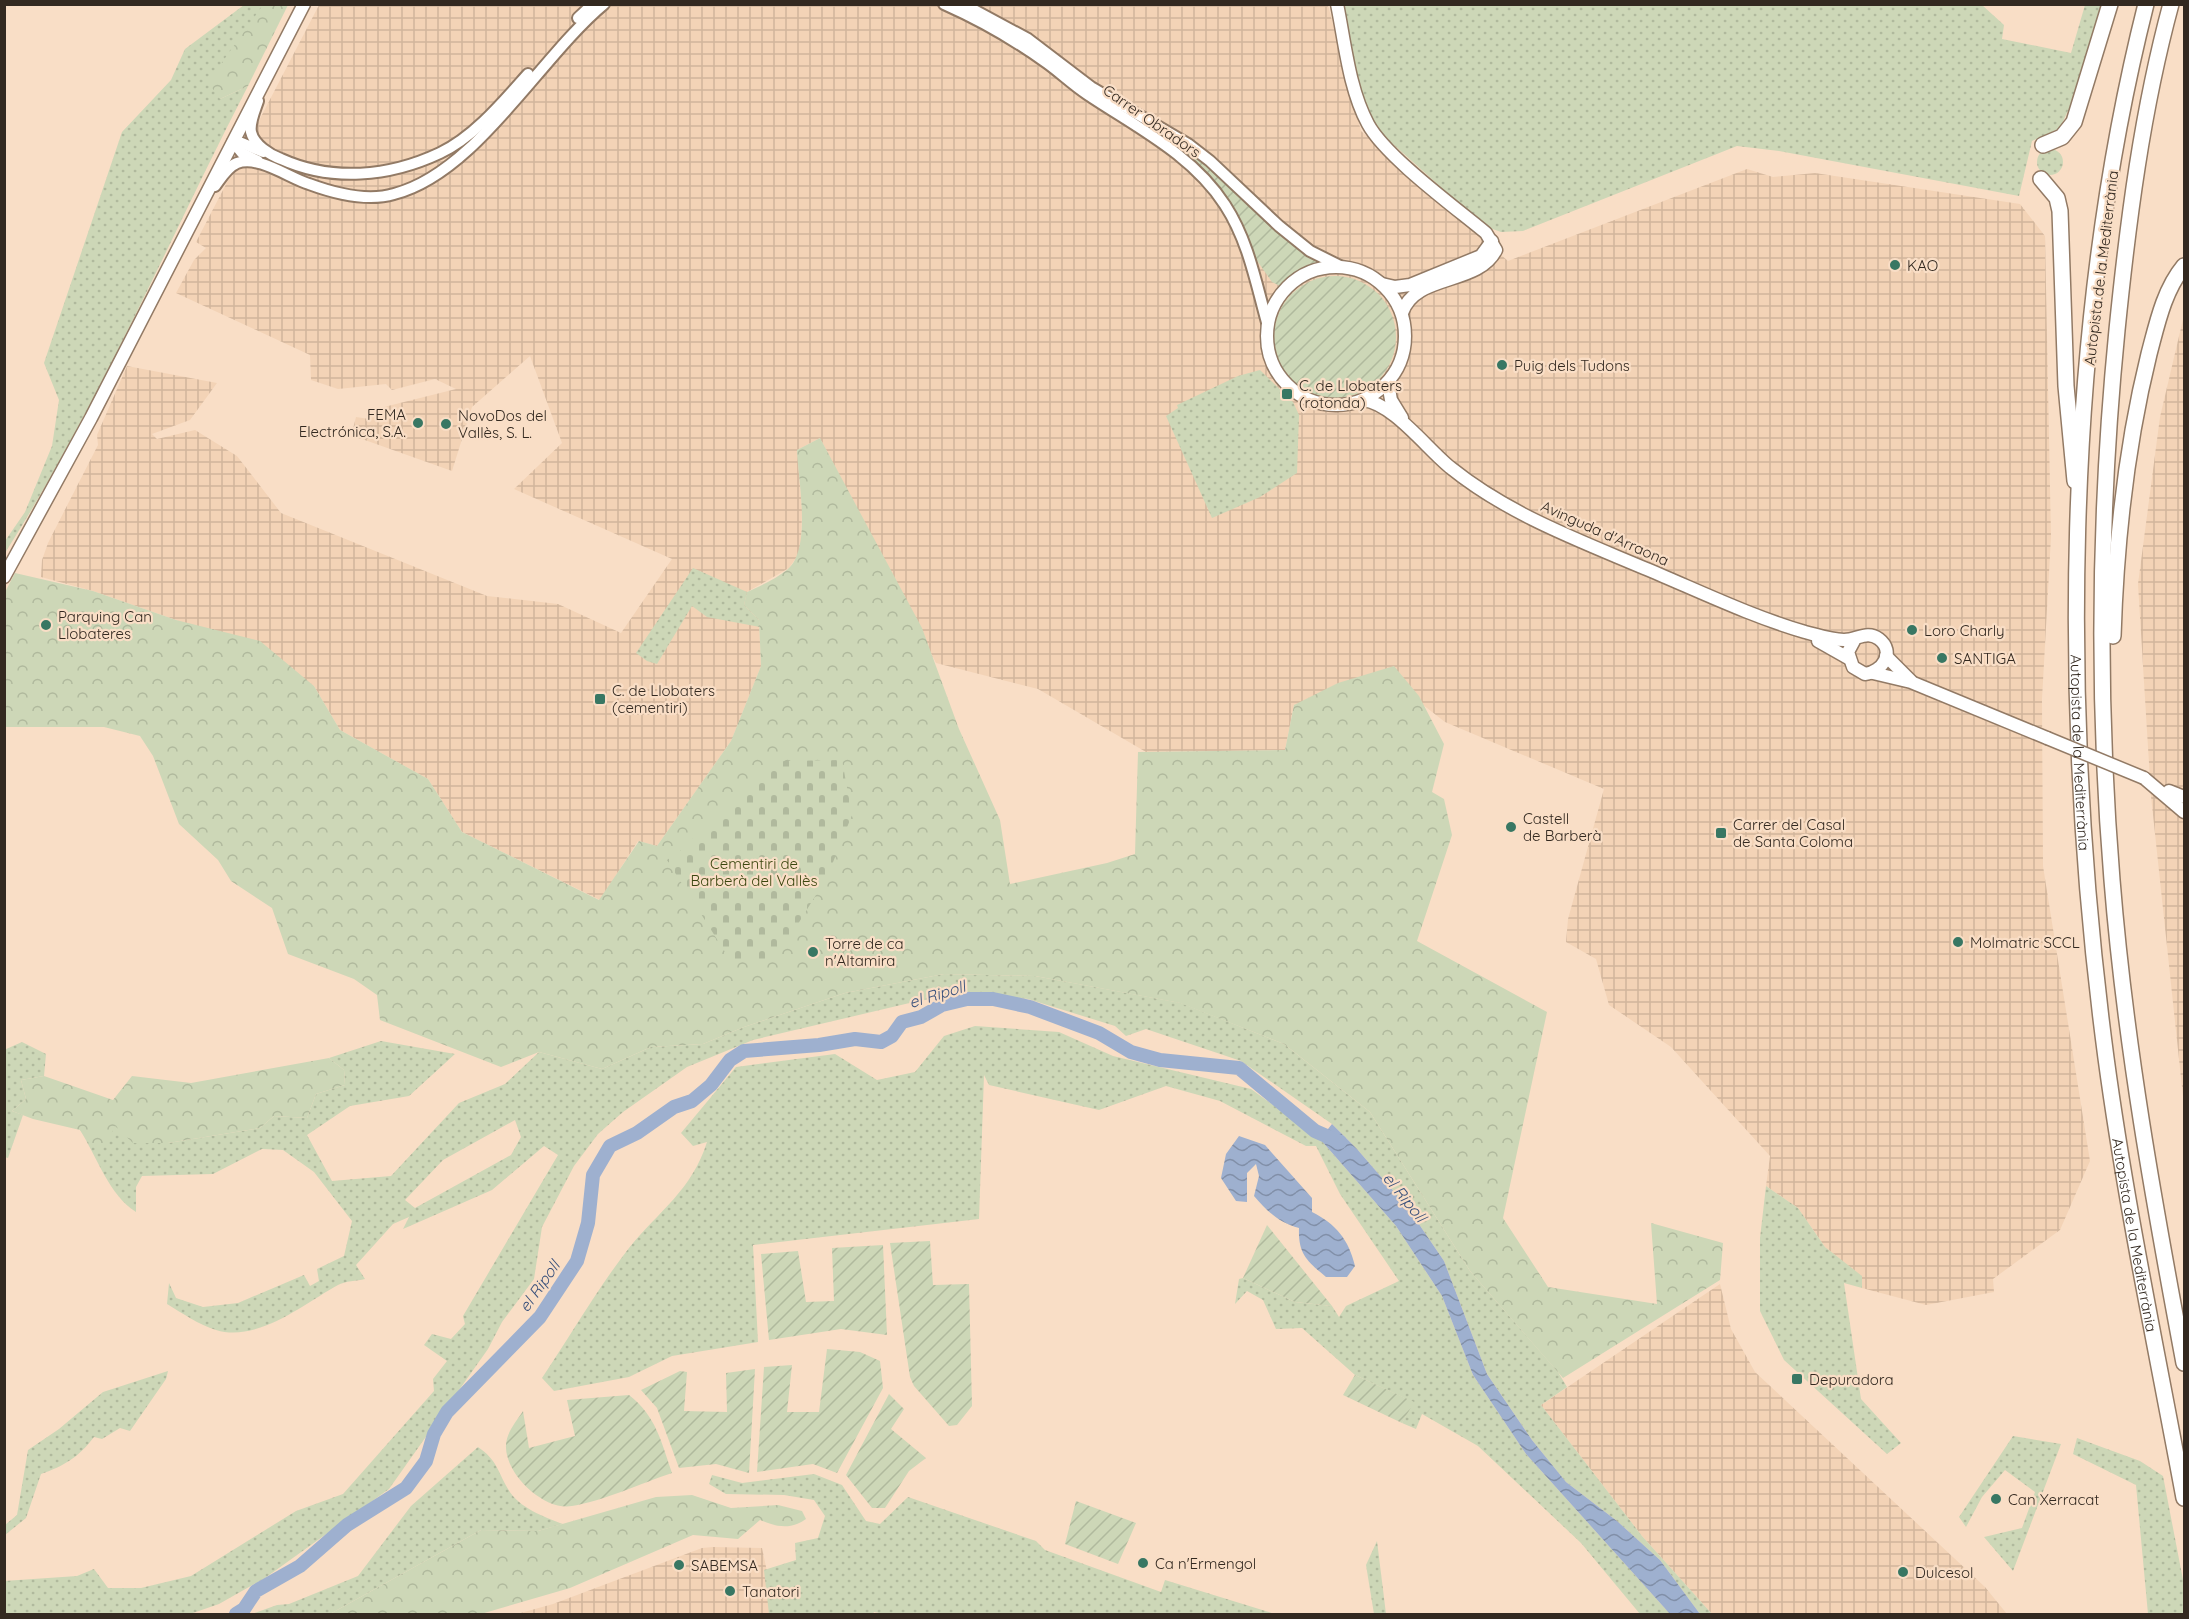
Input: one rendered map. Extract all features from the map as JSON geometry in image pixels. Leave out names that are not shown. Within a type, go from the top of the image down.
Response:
[{"type":"highway","points":[[2043,145],[2062,137],[2074,122],[2110,4]]},
{"type":"highway","name":"Autopista de la Mediterrània","points":[[2146,4],[2120,119],[2107,204],[2089,358],[2077,587],[2081,779],[2094,950],[2115,1116],[2184,1498]]},
{"type":"highway","name":"Autopista de la Mediterrània","points":[[2171,4],[2137,165],[2116,341],[2103,540],[2103,716],[2111,871],[2125,1006],[2151,1181],[2184,1363]]},
{"type":"highway","points":[[2041,178],[2052,190],[2059,204],[2069,430],[2073,474],[2080,503]]},
{"type":"highway","points":[[2103,716],[2111,684],[2117,556],[2129,450],[2156,328],[2169,289],[2184,266]]},
{"type":"main road","points":[[4,577],[91,418],[304,4]]},
{"type":"main road","points":[[1337,4],[1358,100],[1372,132],[1492,241],[1496,250],[1487,263],[1416,293],[1406,302],[1401,313]]},
{"type":"main road","points":[[1381,284],[1395,287],[1410,285],[1481,256],[1492,241]]},
{"type":"main road","points":[[1340,266],[1363,273],[1381,284],[1398,303],[1405,325],[1405,351],[1388,383],[1363,400],[1346,406],[1325,405],[1310,401],[1292,390],[1273,366],[1267,345],[1268,326],[1274,304],[1296,279],[1319,269],[1340,266]]},
{"type":"main road","points":[[1388,383],[1391,400],[1411,431]]},
{"type":"main road","points":[[1363,400],[1381,407],[1411,431]]},
{"type":"main road","name":"Avinguda d'Arraona","points":[[1411,431],[1464,478],[1523,514],[1610,553],[1804,632]]},
{"type":"main road","points":[[1804,632],[1832,638],[1855,639],[1869,635],[1879,639],[1885,645],[1886,656],[1880,669],[1873,673]]},
{"type":"main road","points":[[1804,632],[1848,658],[1857,671],[1911,682],[2144,778],[2184,799]]},
{"type":"main road","points":[[1848,658],[1849,647],[1855,639]]},
{"type":"main road","points":[[1886,656],[1911,682]]},
{"type":"main road","points":[[2144,778],[2184,812]]},
{"type":"street","points":[[233,142],[242,153],[266,166],[310,184],[335,192],[363,197],[395,194],[418,185],[447,166],[474,143],[574,22],[593,4]]},
{"type":"street","points":[[233,142],[242,142],[311,170],[334,175],[368,174],[438,154],[459,141],[515,94],[604,4]]},
{"type":"street","name":"Carrer Obradors","points":[[944,4],[974,18],[1021,46],[1088,90],[1175,152],[1202,175],[1224,204],[1243,236],[1268,326]]},
{"type":"street","points":[[963,4],[1028,39],[1088,90],[1188,144],[1310,251],[1340,266]]},
{"type":"street","points":[[574,22],[578,23],[586,15],[589,17]]},
{"type":"street","points":[[563,44],[574,22]]},
{"type":"street","points":[[264,81],[251,131],[254,139],[272,155]]},
{"type":"street","points":[[200,205],[224,173],[236,164],[247,162],[266,166]]},
{"type":"shaded area","points":[[319,5],[1328,5],[1361,131],[1508,261],[1747,169],[1773,177],[1815,173],[2020,204],[2045,236],[2051,537],[2042,699],[2043,866],[2090,1161],[2060,1230],[1993,1279],[1994,1292],[1926,1305],[1862,1288],[1861,1276],[1825,1247],[1798,1208],[1766,1186],[1770,1156],[1671,1047],[1609,1005],[1596,959],[1566,942],[1568,919],[1604,789],[1445,722],[1382,673],[1294,705],[1285,750],[1146,752],[1038,689],[936,663],[820,438],[797,450],[802,510],[801,551],[789,568],[747,592],[759,620],[761,666],[731,741],[657,846],[638,841],[600,900],[462,832],[428,779],[340,730],[314,686],[176,620],[93,591],[41,577],[42,560],[48,543],[98,445],[97,435],[127,366],[217,383],[190,420],[152,434],[157,439],[195,430],[237,456],[281,513],[487,596],[558,604],[621,633],[672,559],[514,489],[562,443],[530,356],[472,407],[452,471],[351,437],[356,417],[369,419],[372,410],[456,389],[435,379],[392,390],[386,384],[338,389],[311,380],[310,355],[176,293],[194,260],[206,248],[196,242]]},
{"type":"shaded area","points":[[2184,315],[2184,1106],[2151,796],[2138,584],[2160,417]]},
{"type":"shaded area","points":[[1720,1284],[1731,1329],[1755,1372],[1985,1587],[2007,1614],[1712,1614],[1642,1536],[1541,1405]]},
{"type":"shaded area","points":[[702,1548],[762,1548],[776,1614],[517,1614],[553,1604]]},
{"type":"green space","points":[[244,5],[264,6],[220,99],[248,86],[102,381],[39,497],[5,553],[5,541],[25,512],[52,446],[59,400],[44,363],[122,132],[171,80],[185,49]]},
{"type":"green space","points":[[263,5],[288,5],[248,86],[220,99],[208,82]]},
{"type":"green space","points":[[1342,5],[1982,5],[2004,25],[2002,39],[2071,53],[2085,5],[2102,5],[2071,104],[2060,128],[2032,141],[2019,196],[1779,151],[1737,146],[1523,231],[1501,232],[1484,226],[1374,127],[1363,100]]},
{"type":"green space","points":[[1157,133],[1162,133],[1204,163],[1322,264],[1299,272],[1280,286],[1272,282],[1253,255],[1244,231]]},
{"type":"green space","points":[[2050,149],[2059,153],[2063,162],[2059,171],[2050,175],[2041,171],[2037,162],[2041,153]]},
{"type":"green space","points":[[1335,276],[1358,281],[1378,294],[1391,314],[1396,337],[1391,360],[1378,380],[1358,393],[1335,398],[1312,393],[1292,380],[1279,360],[1274,337],[1279,314],[1292,294],[1312,281]]},
{"type":"green space","points":[[1260,370],[1293,402],[1299,415],[1297,473],[1260,497],[1212,518],[1166,416],[1178,408],[1177,405],[1238,376]]},
{"type":"green space","points":[[820,438],[922,628],[959,729],[1000,820],[1010,884],[1107,863],[1135,854],[1138,752],[1285,750],[1294,705],[1338,683],[1394,666],[1419,696],[1444,744],[1432,792],[1444,799],[1452,835],[1417,941],[1547,1012],[1503,1218],[1548,1287],[1657,1304],[1651,1223],[1723,1243],[1720,1280],[1563,1378],[1470,1271],[1370,1112],[1284,1044],[1180,1003],[1035,976],[944,974],[845,993],[744,1027],[703,1044],[651,1047],[602,1069],[539,1052],[501,1067],[380,1020],[377,995],[354,979],[288,954],[272,908],[231,881],[218,860],[179,824],[153,756],[140,736],[104,727],[5,727],[4,594],[15,573],[93,591],[176,620],[260,641],[314,686],[340,730],[428,779],[462,832],[599,900],[639,841],[657,846],[731,741],[761,666],[759,620],[744,605],[747,592],[783,573],[795,559],[800,546],[802,530],[797,450]]},
{"type":"green space","points":[[693,568],[747,592],[744,605],[759,620],[760,627],[707,617],[692,606],[657,664],[647,661],[636,653]]},
{"type":"green space","name":"Cementiri de Barberà del Vallès","points":[[842,760],[852,815],[827,877],[777,958],[732,963],[667,860],[680,851],[753,781],[784,761]]},
{"type":"green space","points":[[944,974],[1035,976],[1181,1003],[1284,1044],[1370,1112],[1470,1271],[1558,1372],[1567,1387],[1541,1405],[1642,1536],[1712,1614],[1700,1614],[1660,1560],[1617,1521],[1566,1482],[1532,1440],[1487,1374],[1444,1261],[1408,1208],[1332,1124],[1241,1061],[1146,1029],[1126,1036],[1115,1026],[1028,999],[976,993],[918,1001],[753,1040],[687,1067],[623,1112],[598,1134],[574,1166],[542,1227],[534,1279],[502,1322],[488,1349],[389,1489],[265,1578],[219,1604],[190,1614],[5,1614],[4,1581],[77,1576],[94,1569],[108,1588],[141,1588],[191,1576],[296,1511],[343,1494],[434,1391],[433,1379],[447,1361],[424,1345],[432,1334],[451,1339],[465,1324],[463,1316],[558,1155],[544,1146],[492,1190],[403,1229],[409,1217],[393,1224],[356,1265],[365,1279],[338,1285],[296,1311],[264,1326],[232,1333],[203,1325],[167,1304],[169,1283],[176,1298],[203,1307],[238,1303],[304,1275],[310,1286],[319,1281],[317,1269],[344,1256],[352,1221],[314,1172],[283,1150],[262,1149],[213,1174],[142,1176],[136,1187],[136,1212],[118,1196],[111,1186],[80,1130],[115,1125],[168,1143],[260,1128],[274,1116],[307,1118],[316,1094],[345,1085],[344,1070],[329,1058],[381,1041],[455,1054],[409,1096],[350,1106],[307,1135],[332,1181],[391,1176],[459,1103],[505,1084],[539,1052],[602,1069],[651,1047],[703,1044],[744,1027],[845,993]],"holes":[[[515,1120],[521,1137],[511,1155],[415,1208],[405,1200],[443,1160]]]},
{"type":"green space","points":[[975,1026],[1059,1032],[1113,1056],[1251,1089],[1320,1139],[1396,1226],[1442,1296],[1473,1375],[1526,1454],[1670,1614],[1640,1614],[1581,1543],[1478,1446],[1422,1414],[1416,1429],[1402,1423],[1413,1402],[1355,1375],[1302,1328],[1276,1329],[1263,1300],[1247,1291],[1235,1304],[1239,1279],[1243,1278],[1295,1302],[1332,1306],[1339,1317],[1346,1306],[1399,1281],[1340,1194],[1316,1146],[1306,1146],[1220,1101],[1166,1086],[1099,1110],[989,1085],[984,1075],[979,1219],[753,1245],[758,1342],[672,1356],[629,1377],[554,1391],[542,1378],[617,1264],[693,1174],[707,1142],[693,1146],[681,1133],[736,1067],[835,1054],[877,1080],[915,1072],[944,1036]]},
{"type":"green space","points":[[22,1042],[46,1054],[44,1076],[21,1080],[26,1099],[12,1111],[23,1115],[8,1158],[4,1157],[4,1050]]},
{"type":"green space","points":[[329,1058],[344,1070],[345,1085],[316,1094],[307,1118],[274,1116],[260,1128],[168,1143],[133,1143],[115,1126],[106,1144],[95,1148],[80,1130],[33,1119],[12,1111],[26,1099],[21,1080],[44,1076],[113,1100],[132,1076],[191,1083]]},
{"type":"green space","points":[[1766,1186],[1798,1208],[1825,1247],[1862,1276],[1862,1288],[1844,1283],[1861,1399],[1901,1443],[1887,1454],[1784,1360],[1760,1311],[1760,1238]]},
{"type":"green space","points":[[1267,1225],[1332,1306],[1295,1302],[1243,1278]]},
{"type":"green space","points":[[930,1241],[933,1285],[969,1284],[972,1406],[957,1425],[949,1426],[914,1386],[910,1377],[890,1243]]},
{"type":"green space","points":[[883,1245],[887,1335],[841,1329],[769,1340],[761,1254],[798,1251],[806,1302],[834,1301],[832,1248]]},
{"type":"green space","points":[[827,1349],[860,1352],[880,1361],[883,1388],[837,1473],[813,1464],[757,1472],[764,1367],[792,1365],[787,1412],[819,1412]]},
{"type":"green space","points":[[755,1369],[749,1473],[716,1464],[679,1468],[657,1408],[641,1390],[680,1371],[687,1372],[684,1411],[727,1412],[726,1373]]},
{"type":"green space","points":[[168,1371],[166,1379],[130,1431],[120,1428],[102,1439],[94,1437],[70,1460],[41,1474],[26,1518],[5,1535],[5,1525],[17,1515],[28,1450],[59,1429],[103,1392]]},
{"type":"green space","points":[[1355,1375],[1414,1402],[1402,1423],[1343,1395]]},
{"type":"green space","points":[[889,1394],[904,1409],[891,1429],[926,1458],[909,1471],[885,1508],[872,1508],[846,1475]]},
{"type":"green space","points":[[629,1395],[652,1420],[672,1473],[609,1496],[572,1506],[550,1503],[520,1480],[508,1459],[506,1443],[511,1428],[523,1411],[529,1448],[575,1436],[567,1400]]},
{"type":"green space","points":[[2013,1436],[2061,1444],[2013,1571],[1984,1537],[2022,1528],[2035,1492],[2005,1470],[1982,1497],[1966,1527],[1959,1517]]},
{"type":"green space","points":[[2077,1438],[2140,1461],[2163,1476],[2184,1585],[2184,1614],[2148,1614],[2136,1485],[2073,1454]]},
{"type":"green space","points":[[478,1447],[493,1461],[508,1489],[519,1502],[563,1524],[538,1531],[481,1530],[330,1614],[252,1614],[277,1605],[289,1604],[358,1576],[411,1506]]},
{"type":"green space","points":[[814,1474],[842,1485],[866,1521],[880,1524],[908,1497],[1036,1541],[1045,1550],[1161,1592],[1165,1580],[1275,1614],[884,1614],[874,1612],[873,1614],[769,1614],[764,1570],[796,1560],[795,1543],[818,1538],[825,1516],[814,1500],[784,1495],[726,1494],[709,1484],[712,1475],[742,1483]]},
{"type":"green space","points":[[692,1495],[731,1508],[778,1505],[802,1511],[806,1519],[789,1526],[760,1520],[738,1539],[693,1535],[570,1588],[481,1614],[330,1614],[481,1530],[538,1531],[656,1497]]},
{"type":"green space","points":[[1076,1501],[1136,1523],[1118,1564],[1065,1544]]},
{"type":"green space","points":[[1377,1541],[1386,1614],[1374,1614],[1366,1565]]},
{"type":"water","points":[[1332,1124],[1408,1208],[1444,1261],[1487,1374],[1532,1440],[1566,1482],[1617,1521],[1660,1560],[1700,1614],[1670,1614],[1526,1454],[1473,1375],[1442,1296],[1396,1226],[1320,1139]]},
{"type":"water","points":[[1239,1136],[1265,1145],[1312,1198],[1312,1212],[1328,1222],[1340,1234],[1349,1248],[1355,1266],[1347,1277],[1326,1277],[1319,1271],[1302,1251],[1299,1228],[1274,1216],[1254,1196],[1259,1176],[1256,1164],[1247,1173],[1247,1202],[1236,1201],[1221,1178],[1226,1154]]},
{"type":"waterway","name":"el Ripoll","points":[[236,1614],[244,1609],[256,1591],[300,1566],[347,1525],[406,1488],[426,1461],[434,1434],[447,1412],[540,1317],[577,1261],[588,1223],[593,1175],[610,1146],[637,1133],[674,1107],[692,1101],[711,1085],[730,1060],[744,1051],[819,1045],[855,1039],[881,1042],[892,1036],[902,1022],[921,1017],[942,1005],[967,999],[993,999],[1030,1007],[1099,1033],[1131,1052],[1160,1060],[1239,1068],[1315,1131],[1340,1142]]},
{"type":"place","name":"KAO","points":[[1895,265]]},
{"type":"place","name":"Puig dels Tudons","points":[[1502,365]]},
{"type":"place","name":"C. de Llobaters (rotonda)","points":[[1287,394]]},
{"type":"place","name":"FEMA Electrónica, S.A.","points":[[418,423]]},
{"type":"place","name":"NovoDos del Vallès, S. L.","points":[[446,424]]},
{"type":"place","name":"Parquing Can Llobateres","points":[[46,625]]},
{"type":"place","name":"Loro Charly","points":[[1912,630]]},
{"type":"place","name":"SANTIGA","points":[[1942,658]]},
{"type":"place","name":"C. de Llobaters (cementiri)","points":[[600,699]]},
{"type":"place","name":"Castell de Barberà","points":[[1511,827]]},
{"type":"place","name":"Carrer del Casal de Santa Coloma","points":[[1721,833]]},
{"type":"place","name":"Molmatric SCCL","points":[[1958,942]]},
{"type":"place","name":"Torre de ca n'Altamira","points":[[813,952]]},
{"type":"place","name":"Depuradora","points":[[1797,1379]]},
{"type":"place","name":"Can Xerracat","points":[[1996,1499]]},
{"type":"place","name":"Ca n'Ermengol","points":[[1143,1563]]},
{"type":"place","name":"SABEMSA","points":[[679,1565]]},
{"type":"place","name":"Dulcesol","points":[[1903,1572]]},
{"type":"place","name":"Tanatori","points":[[730,1591]]}]
